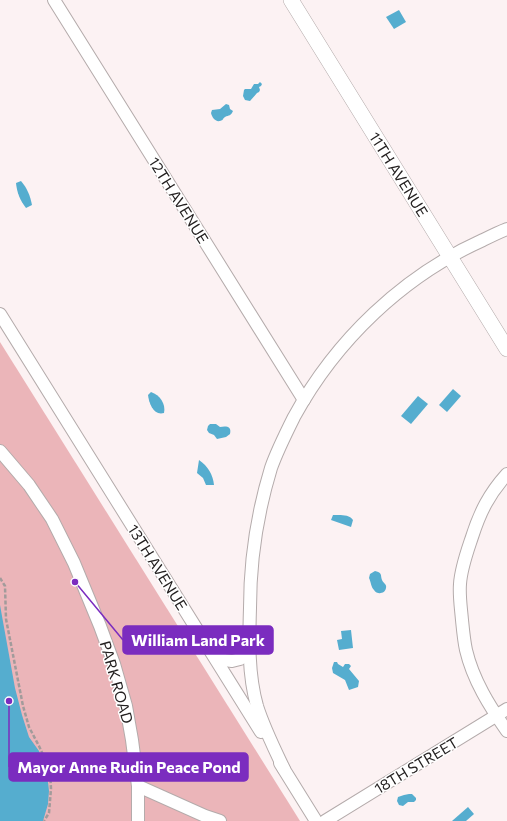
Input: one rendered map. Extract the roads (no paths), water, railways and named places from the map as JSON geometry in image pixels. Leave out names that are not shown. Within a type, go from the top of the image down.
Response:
[{"type":"street","name":"12TH AVENUE","points":[[54,0],[304,400]]},
{"type":"street","name":"11TH AVENUE","points":[[291,0],[507,349]]},
{"type":"street","points":[[284,769],[263,724],[257,705],[250,668],[250,590],[252,556],[261,506],[272,467],[288,429],[304,400],[324,370],[363,325],[394,296],[422,274],[450,256],[507,229]]},
{"type":"street","name":"13TH AVENUE","points":[[0,314],[316,821]]},
{"type":"street","name":"PARK ROAD","points":[[0,451],[29,485],[52,519],[74,563],[114,664],[126,706],[132,740],[138,786],[138,821]]},
{"type":"street","points":[[507,474],[485,504],[475,526],[463,566],[460,584],[460,606],[466,650],[471,666],[477,681],[496,716],[507,731]]},
{"type":"street","points":[[211,652],[224,660],[240,659],[245,655],[250,646]]},
{"type":"street","name":"18TH STREET","points":[[325,821],[507,709]]},
{"type":"street","points":[[138,786],[205,816],[220,821]]},
{"type":"water","points":[[399,10],[406,22],[394,29],[386,17]]},
{"type":"water","points":[[260,82],[262,84],[259,87],[259,92],[250,101],[245,100],[243,96],[244,90],[251,89],[254,84],[258,84]]},
{"type":"water","points":[[226,104],[229,105],[230,109],[233,111],[231,114],[221,121],[215,120],[211,115],[212,110],[220,109]]},
{"type":"water","points":[[21,181],[28,192],[32,205],[26,208],[16,187],[16,183]]},
{"type":"water","points":[[453,389],[461,396],[447,412],[439,405]]},
{"type":"water","points":[[151,392],[162,400],[164,413],[157,413],[153,408],[148,395]]},
{"type":"water","points":[[418,396],[428,404],[411,424],[401,416]]},
{"type":"water","points":[[210,424],[216,424],[220,427],[228,427],[230,429],[230,434],[226,437],[217,439],[207,430]]},
{"type":"water","points":[[199,460],[210,471],[214,485],[206,485],[203,478],[197,473]]},
{"type":"water","points":[[333,515],[344,515],[351,518],[353,520],[351,527],[331,520]]},
{"type":"water","points":[[375,571],[380,573],[382,580],[386,585],[383,593],[375,592],[369,578],[370,574]]},
{"type":"water","points":[[0,605],[15,688],[22,715],[29,737],[39,751],[47,773],[49,791],[48,804],[43,821],[0,821]]},
{"type":"water","points":[[351,630],[353,648],[339,650],[337,640],[342,639],[341,631]]},
{"type":"water","points":[[334,662],[337,662],[343,667],[345,664],[349,664],[351,666],[349,669],[359,681],[358,687],[349,690],[345,680],[333,673],[332,668]]},
{"type":"water","points":[[412,794],[416,800],[414,802],[408,802],[403,806],[399,805],[397,801],[398,797]]},
{"type":"water","points":[[468,807],[474,814],[466,821],[452,821]]},
{"type":"place","name":"William Land Park","points":[[75,582]]},
{"type":"place","name":"Mayor Anne Rudin Peace Pond","points":[[9,701]]}]
